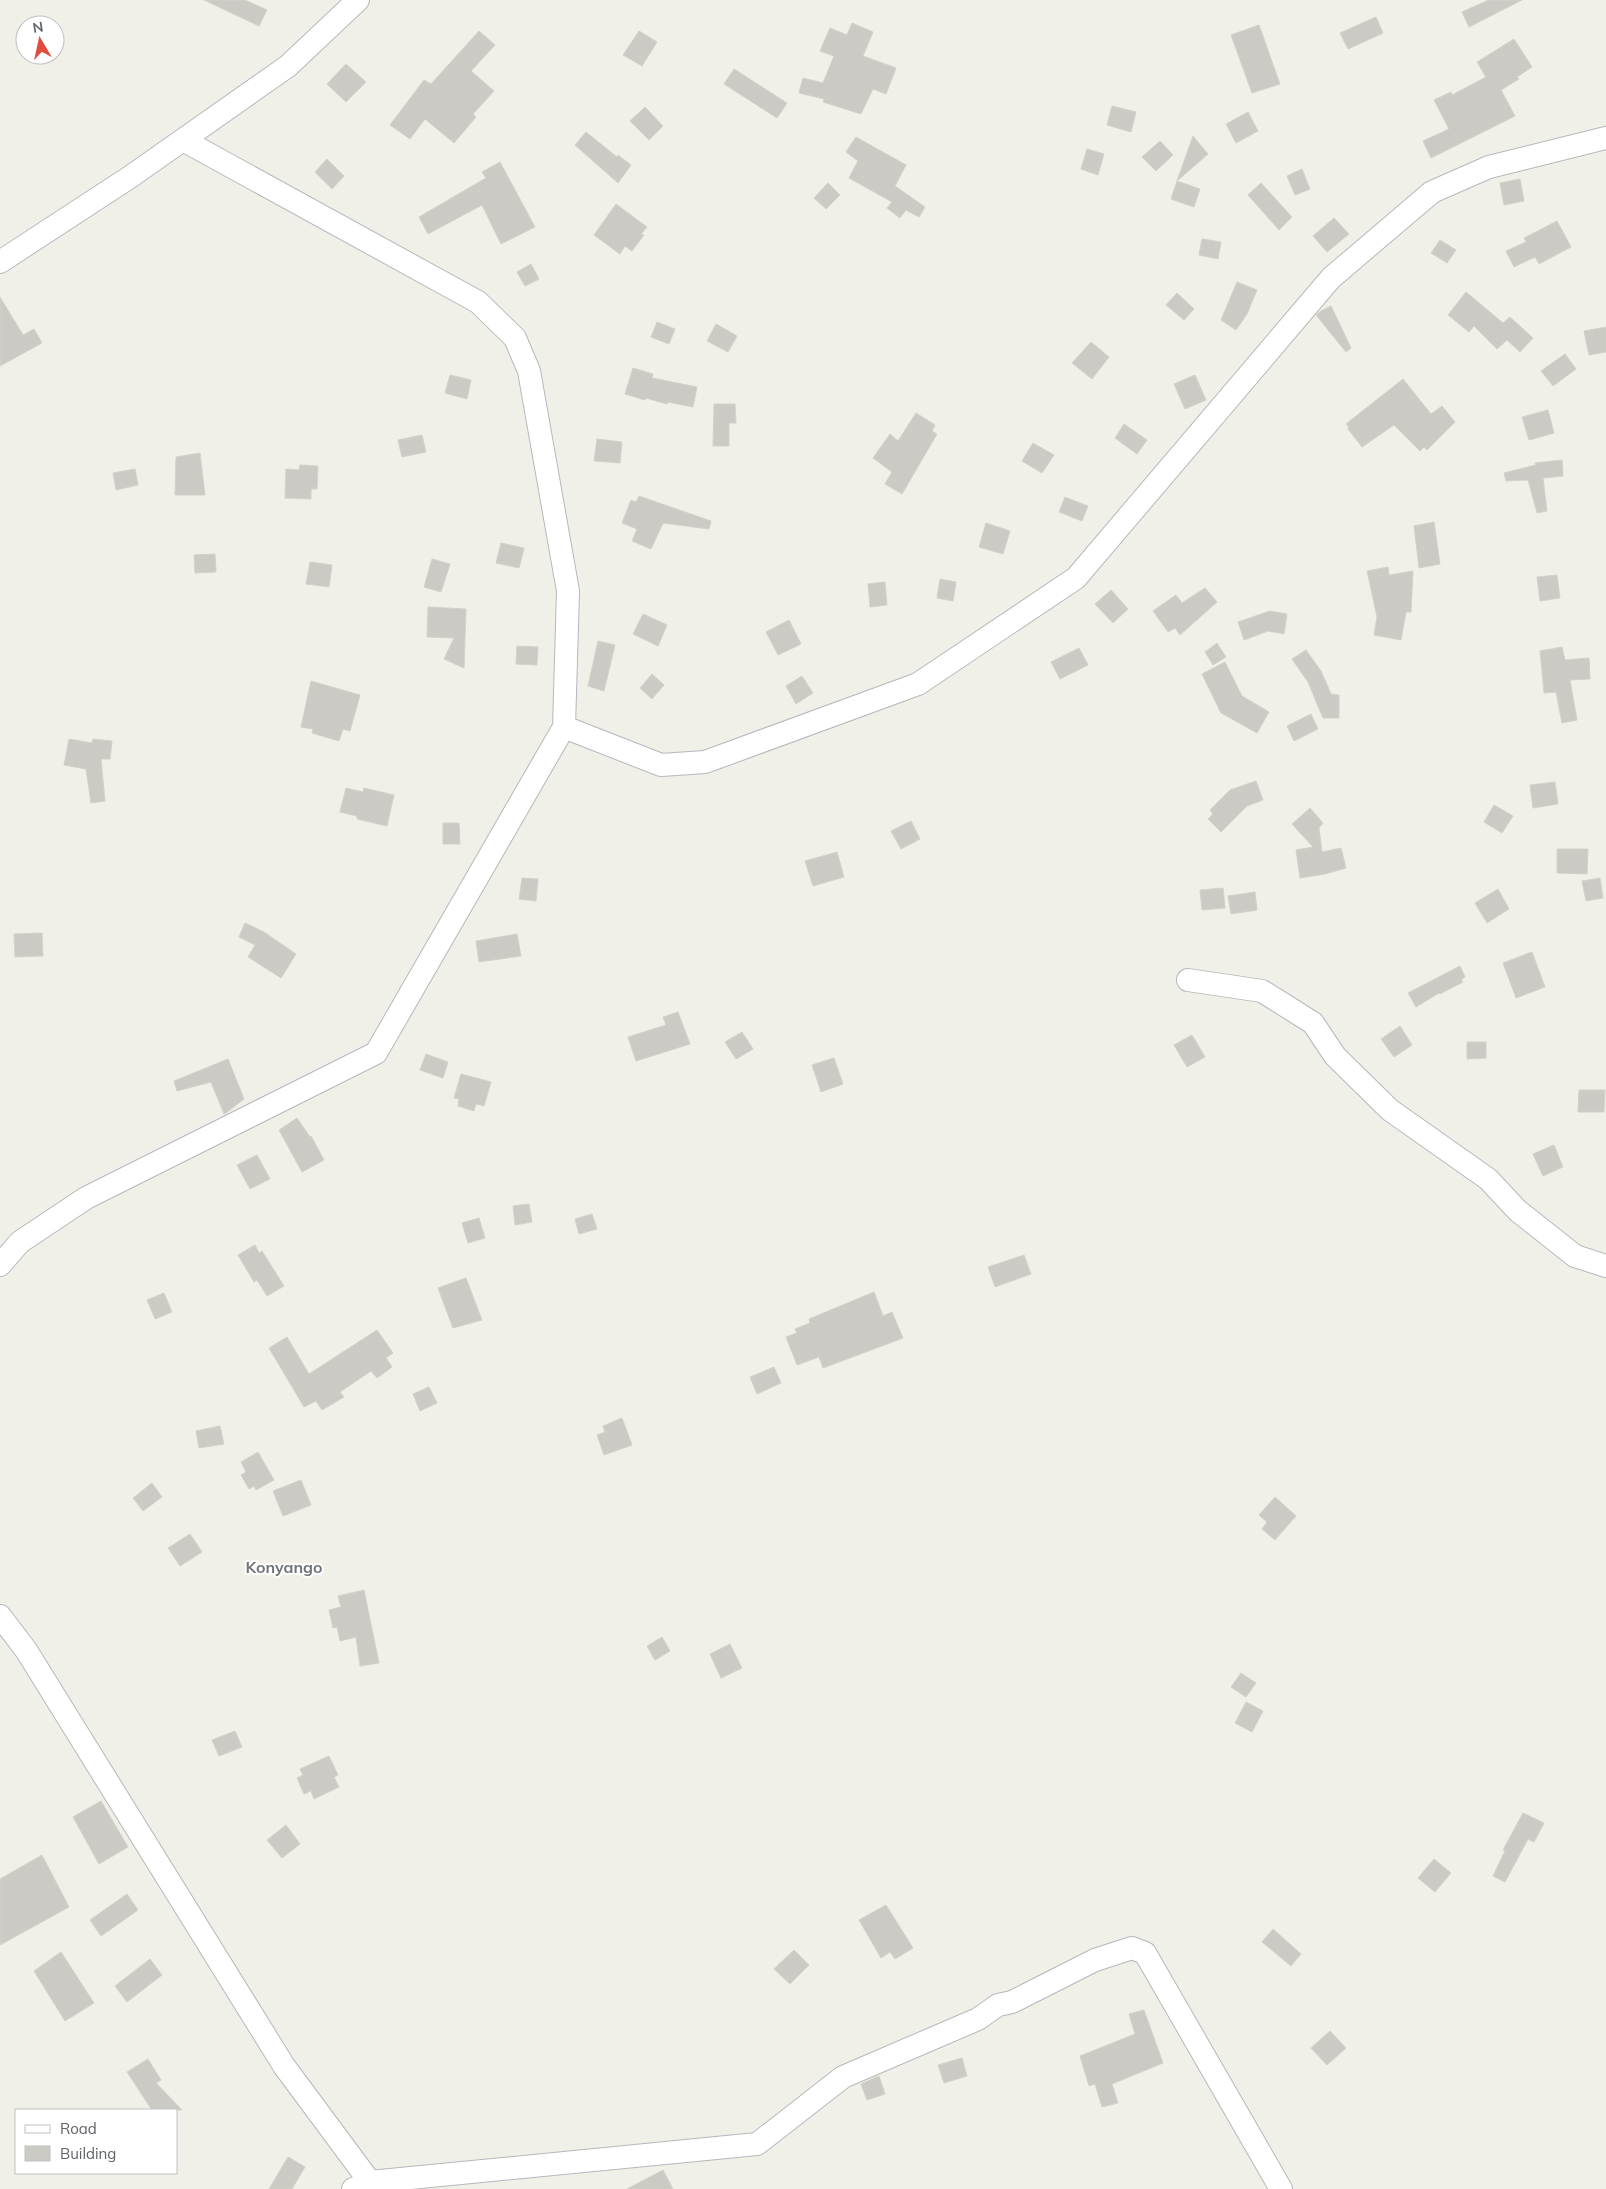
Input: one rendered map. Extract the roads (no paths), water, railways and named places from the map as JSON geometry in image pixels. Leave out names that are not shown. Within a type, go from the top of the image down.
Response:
[{"type":"street","points":[[0,262],[130,178],[288,66],[358,0]]},
{"type":"street","points":[[564,727],[661,765],[705,762],[918,684],[1076,578],[1331,278],[1432,192],[1489,166],[1606,138]]},
{"type":"street","points":[[0,1265],[20,1242],[86,1198],[376,1053],[564,727],[568,592],[530,371],[515,338],[478,302],[183,140]]},
{"type":"street","points":[[1188,980],[1262,991],[1313,1023],[1335,1056],[1390,1110],[1488,1179],[1518,1211],[1575,1256],[1606,1266]]},
{"type":"street","points":[[0,1616],[26,1650],[284,2066],[365,2187],[757,2144],[842,2077],[978,2019],[998,2005],[1012,2002],[1094,1960],[1132,1948],[1145,1953],[1281,2189]]},
{"type":"district","name":"Konyango","points":[[284,1567]]}]
